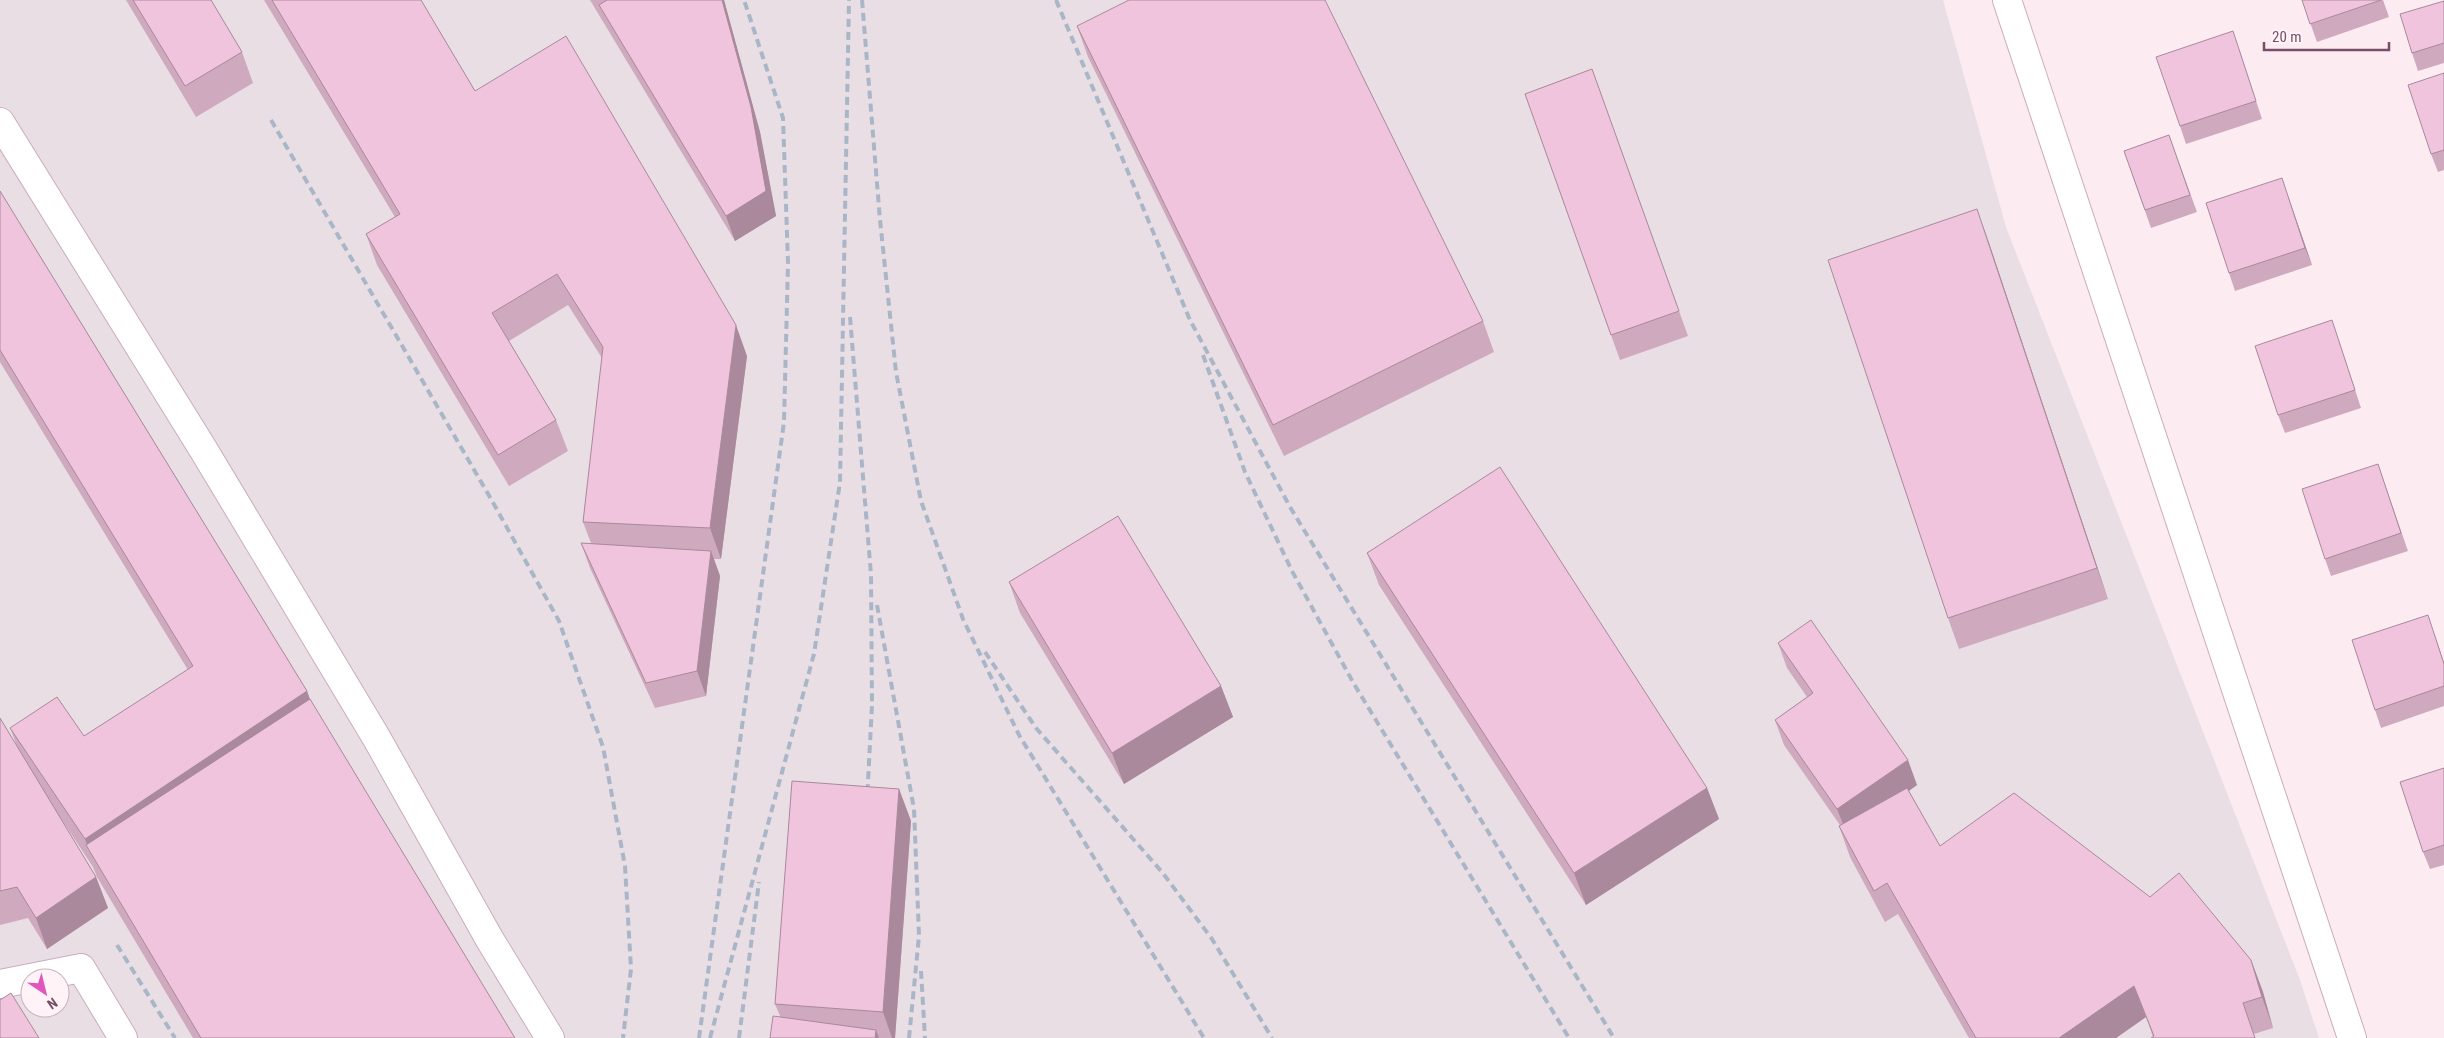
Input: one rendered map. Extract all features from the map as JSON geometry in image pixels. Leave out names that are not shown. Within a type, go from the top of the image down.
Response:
[{"type":"street","points":[[2007,0],[2352,1038]]},
{"type":"street","points":[[0,122],[203,449],[366,720],[490,940],[550,1038]]},
{"type":"street","points":[[0,984],[81,968],[123,1038]]},
{"type":"shaded area","points":[[0,0],[1943,0],[2006,227],[2300,980],[2319,1038],[0,1038]]},
{"type":"building","points":[[133,0],[211,0],[242,52],[185,86]]},
{"type":"building","points":[[272,0],[421,0],[475,91],[566,36],[736,325],[710,528],[583,522],[603,347],[557,274],[492,313],[556,420],[498,455],[366,234],[400,214]]},
{"type":"building","points":[[607,0],[722,0],[751,107],[766,191],[726,216],[599,5]]},
{"type":"building","points":[[1129,0],[1325,0],[1483,321],[1273,425],[1077,26]]},
{"type":"building","points":[[2302,0],[2381,0],[2310,24]]},
{"type":"building","points":[[2444,1],[2444,43],[2412,53],[2400,14]]},
{"type":"building","points":[[2233,31],[2256,101],[2180,126],[2156,57]]},
{"type":"building","points":[[1592,69],[1679,311],[1611,335],[1525,94]]},
{"type":"building","points":[[2444,73],[2444,150],[2431,154],[2408,85]]},
{"type":"building","points":[[2169,135],[2190,195],[2145,210],[2124,151]]},
{"type":"building","points":[[2282,178],[2305,248],[2229,273],[2206,203]]},
{"type":"building","points":[[0,191],[307,691],[85,839],[10,728],[57,697],[84,736],[193,666],[0,350]]},
{"type":"building","points":[[1977,209],[2097,568],[1948,618],[1828,260]]},
{"type":"building","points":[[2332,320],[2355,390],[2278,415],[2255,346]]},
{"type":"building","points":[[2378,464],[2401,533],[2325,559],[2302,489]]},
{"type":"building","points":[[1500,467],[1707,788],[1574,873],[1367,553]]},
{"type":"building","points":[[1118,516],[1221,686],[1112,753],[1009,582]]},
{"type":"building","points":[[581,543],[711,551],[697,671],[646,683]]},
{"type":"building","points":[[2428,615],[2444,664],[2444,686],[2375,710],[2352,640]]},
{"type":"building","points":[[1811,620],[1908,760],[1837,809],[1775,720],[1813,693],[1778,643]]},
{"type":"building","points":[[310,699],[515,1038],[201,1038],[86,845]]},
{"type":"building","points":[[0,718],[96,877],[36,918],[17,887],[0,891]]},
{"type":"building","points":[[2444,768],[2444,845],[2423,852],[2400,782]]},
{"type":"building","points":[[792,781],[899,789],[883,1012],[775,1004]]},
{"type":"building","points":[[1907,788],[1940,846],[2014,793],[2150,897],[2179,873],[2251,960],[2262,997],[2243,1003],[2255,1038],[2151,1038],[2154,1036],[2134,986],[2059,1038],[1976,1038],[1887,883],[1874,891],[1839,826]]},
{"type":"building","points":[[11,993],[20,1007],[20,1018],[27,1018],[39,1038],[0,1038],[0,1000]]},
{"type":"building","points":[[773,1016],[876,1030],[875,1038],[770,1038]]},
{"type":"railway","points":[[699,1038],[784,422],[788,263],[783,118],[744,0]]},
{"type":"railway","points":[[710,1038],[814,654],[840,482],[849,0]]},
{"type":"railway","points":[[862,0],[880,220],[896,372],[921,501],[963,619],[1019,735],[1204,1038]]},
{"type":"railway","points":[[1056,0],[1190,320],[1290,507],[1614,1038]]},
{"type":"railway","points":[[271,120],[491,499],[559,621],[603,747],[625,866],[631,969],[623,1038]]},
{"type":"railway","points":[[850,317],[871,575],[872,705],[867,801]]},
{"type":"railway","points":[[1203,355],[1245,472],[1292,571],[1354,684],[1569,1038]]},
{"type":"railway","points":[[877,605],[914,809],[919,936],[909,1038]]},
{"type":"railway","points":[[985,652],[1036,728],[1162,872],[1212,939],[1272,1038]]},
{"type":"railway","points":[[739,1038],[759,882]]},
{"type":"railway","points":[[117,945],[175,1038]]},
{"type":"railway","points":[[921,971],[925,1038]]}]
